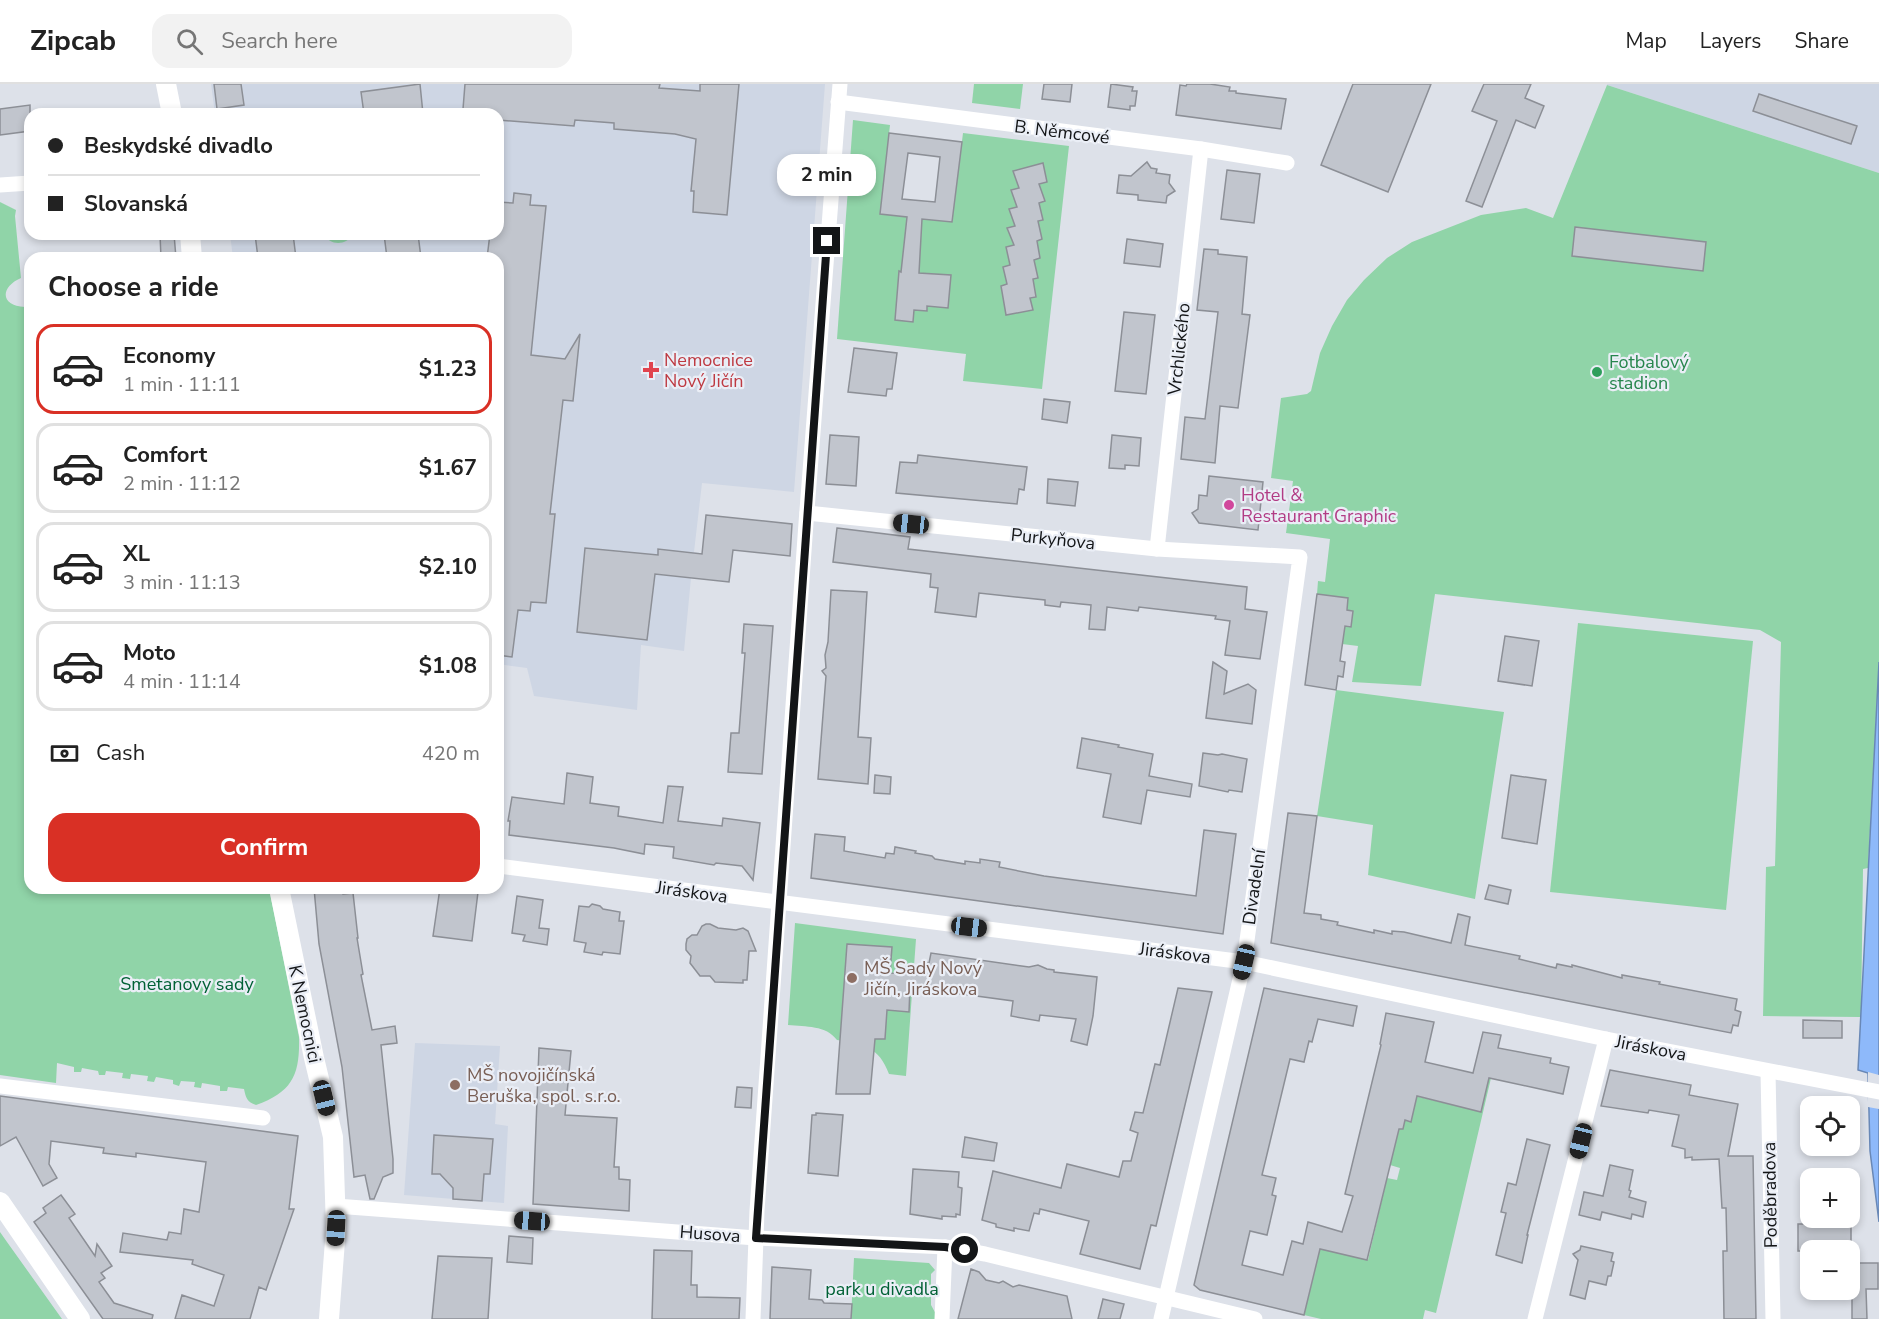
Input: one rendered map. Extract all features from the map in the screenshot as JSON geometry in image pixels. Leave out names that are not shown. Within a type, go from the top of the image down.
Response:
[{"type":"street","points":[[166,84],[171,108]]},
{"type":"street","points":[[753,1319],[756,1238],[807,513],[840,84]]},
{"type":"street","name":"B. Němcové","points":[[838,102],[1201,149],[1287,163]]},
{"type":"street","name":"Vrchlického","points":[[1157,549],[1201,149]]},
{"type":"street","points":[[0,185],[24,183]]},
{"type":"street","name":"Purkyňova","points":[[807,513],[1157,549],[1300,557]]},
{"type":"street","name":"Divadelní","points":[[1161,1319],[1244,962],[1300,557]]},
{"type":"street","name":"Jiráskova","points":[[504,867],[1244,962],[1606,1040],[1874,1091]]},
{"type":"street","name":"K Nemocnici","points":[[280,894],[314,1058],[333,1137],[336,1206],[329,1319]]},
{"type":"street","points":[[1536,1319],[1606,1040]]},
{"type":"street","name":"Poděbradova","points":[[1768,1072],[1773,1319]]},
{"type":"street","points":[[0,1086],[263,1118]]},
{"type":"street","points":[[0,1202],[81,1319]]},
{"type":"street","name":"Husova","points":[[336,1206],[756,1238],[945,1247],[985,1254],[1255,1319]]},
{"type":"street","points":[[942,1319],[945,1247]]},
{"type":"shaded area","name":"Nemocnice Nový Jičín","points":[[211,84],[825,84],[794,492],[702,483],[694,552],[712,555],[709,580],[691,578],[684,651],[641,645],[637,710],[534,696],[527,668],[504,665],[504,252],[232,252],[231,240],[504,240],[504,108],[214,108]]},
{"type":"shaded area","points":[[1879,84],[1879,173],[1607,85]]},
{"type":"shaded area","name":"MŠ novojičínská Beruška, spol. s.r.o.","points":[[415,1043],[500,1046],[495,1124],[508,1126],[504,1203],[404,1195]]},
{"type":"green space","points":[[974,84],[1023,84],[1020,109],[972,103]]},
{"type":"green space","name":"Fotbalový stadion","points":[[1607,85],[1879,173],[1879,662],[1868,868],[1863,869],[1861,1017],[1763,1016],[1766,867],[1775,866],[1781,642],[1760,630],[1435,594],[1421,686],[1352,682],[1358,646],[1342,644],[1345,626],[1350,627],[1347,610],[1348,598],[1317,594],[1318,581],[1325,582],[1330,539],[1286,533],[1293,481],[1271,478],[1281,398],[1307,394],[1311,391],[1320,353],[1332,326],[1347,300],[1364,280],[1387,258],[1412,242],[1481,215],[1526,208],[1553,218]]},
{"type":"green space","points":[[853,120],[890,125],[880,214],[952,222],[963,133],[1069,146],[1042,389],[963,381],[966,354],[837,339]]},
{"type":"green space","name":"Smetanovy sady","points":[[0,202],[16,210],[21,278],[9,286],[6,296],[11,303],[24,307],[24,894],[270,894],[299,1037],[299,1050],[296,1071],[286,1088],[269,1100],[256,1105],[247,1099],[244,1089],[228,1087],[227,1091],[220,1091],[220,1086],[202,1083],[201,1088],[194,1087],[195,1082],[181,1081],[179,1086],[173,1084],[173,1080],[156,1077],[154,1082],[147,1081],[148,1076],[131,1074],[130,1079],[122,1078],[123,1073],[106,1071],[105,1075],[99,1075],[98,1071],[82,1068],[81,1072],[74,1072],[74,1067],[57,1063],[56,1083],[0,1075]]},
{"type":"green space","points":[[329,240],[347,240],[338,243]]},
{"type":"green space","points":[[1578,623],[1753,641],[1726,910],[1550,892]]},
{"type":"green space","points":[[1336,690],[1504,712],[1475,899],[1368,875],[1373,825],[1317,816]]},
{"type":"green space","name":"MŠ Sady Nový Jičín, Jiráskova","points":[[795,923],[916,939],[906,1076],[889,1074],[875,1052],[863,1045],[837,1040],[821,1029],[788,1025]]},
{"type":"green space","points":[[1489,1078],[1491,1078],[1436,1313],[1425,1310],[1423,1319],[1321,1319],[1304,1315],[1320,1248],[1368,1260],[1387,1178],[1397,1180],[1400,1168],[1390,1165],[1399,1129],[1403,1129],[1405,1120],[1411,1121],[1407,1094],[1481,1112]]},
{"type":"green space","points":[[0,1232],[7,1242],[62,1319],[0,1319]]},
{"type":"green space","name":"park u divadla","points":[[854,1258],[929,1263],[935,1270],[931,1274],[931,1305],[937,1319],[851,1319]]},
{"type":"water","points":[[1879,662],[1879,1222],[1870,1151],[1868,1073],[1858,1070]]},
{"type":"pier","points":[[1868,1072],[1879,1075],[1879,1109],[1868,1107]]},
{"type":"building","points":[[214,84],[241,84],[244,105],[217,108]]},
{"type":"building","points":[[420,84],[422,108],[363,108],[361,92]]},
{"type":"building","points":[[465,84],[660,84],[659,88],[700,91],[700,84],[739,84],[727,215],[693,212],[694,191],[691,191],[696,139],[675,134],[614,129],[614,123],[575,120],[574,126],[504,120],[504,108],[463,108]]},
{"type":"building","points":[[1044,84],[1072,84],[1070,102],[1042,99]]},
{"type":"building","points":[[1111,84],[1133,87],[1132,91],[1137,91],[1135,106],[1130,106],[1130,110],[1108,107]]},
{"type":"building","points":[[1187,84],[1230,87],[1229,91],[1236,91],[1236,93],[1286,99],[1281,129],[1176,115],[1180,85],[1186,86]]},
{"type":"building","points":[[1353,84],[1431,84],[1388,192],[1321,165]]},
{"type":"building","points":[[1484,84],[1531,84],[1525,98],[1544,106],[1535,128],[1516,120],[1482,207],[1466,201],[1497,121],[1472,111]]},
{"type":"building","points":[[1759,94],[1857,126],[1851,144],[1753,111]]},
{"type":"building","points":[[30,105],[30,108],[24,108],[24,132],[0,135],[0,109]]},
{"type":"building","points":[[889,133],[962,142],[952,222],[922,219],[919,273],[951,275],[948,308],[927,306],[927,311],[914,310],[913,322],[895,320],[907,217],[880,214]],"holes":[[[908,153],[940,157],[935,202],[902,199]]]},
{"type":"building","points":[[1147,162],[1151,168],[1157,169],[1156,173],[1170,175],[1169,183],[1175,191],[1167,196],[1166,203],[1138,200],[1138,195],[1117,193],[1119,175],[1131,176]]},
{"type":"building","points":[[1043,163],[1047,182],[1039,184],[1045,201],[1039,203],[1043,220],[1038,221],[1042,239],[1037,241],[1040,258],[1034,260],[1038,278],[1033,279],[1036,297],[1030,298],[1033,310],[1006,315],[1001,286],[1007,284],[1003,267],[1010,265],[1006,247],[1014,245],[1007,228],[1015,226],[1009,209],[1017,207],[1011,190],[1019,188],[1013,171]]},
{"type":"building","points":[[1227,170],[1260,174],[1254,223],[1221,219]]},
{"type":"building","points":[[514,193],[531,195],[530,205],[546,206],[531,355],[565,359],[580,334],[573,401],[563,400],[550,514],[555,514],[546,603],[531,602],[530,611],[518,610],[512,657],[504,656],[504,252],[488,252],[489,240],[504,240],[504,202],[513,203]]},
{"type":"building","points":[[1575,227],[1706,242],[1703,271],[1572,256]]},
{"type":"building","points":[[1127,239],[1163,244],[1160,267],[1124,263]]},
{"type":"building","points":[[160,240],[174,240],[176,252],[161,252]]},
{"type":"building","points":[[256,240],[294,240],[295,252],[257,252]]},
{"type":"building","points":[[385,240],[419,240],[420,252],[386,252]]},
{"type":"building","points":[[1204,249],[1218,250],[1218,254],[1247,257],[1242,314],[1250,315],[1238,408],[1220,406],[1215,463],[1181,459],[1185,417],[1205,419],[1218,312],[1197,310]]},
{"type":"building","points":[[1124,312],[1155,315],[1146,394],[1115,391]]},
{"type":"building","points":[[854,348],[897,353],[892,389],[887,389],[886,396],[848,392]]},
{"type":"building","points":[[1044,399],[1070,402],[1067,423],[1042,419]]},
{"type":"building","points":[[830,435],[859,437],[856,486],[826,484]]},
{"type":"building","points":[[1112,435],[1141,438],[1139,466],[1125,465],[1125,469],[1109,468]]},
{"type":"building","points":[[918,455],[1027,467],[1024,490],[1019,489],[1017,504],[896,493],[900,462],[917,463]]},
{"type":"building","name":"Hotel & Restaurant Graphic","points":[[1209,476],[1263,482],[1258,530],[1199,523],[1192,513],[1198,509],[1199,495],[1207,496]]},
{"type":"building","points":[[1048,479],[1078,482],[1075,506],[1047,503]]},
{"type":"building","points":[[706,515],[792,524],[790,556],[733,550],[729,582],[655,574],[647,640],[577,632],[585,548],[658,555],[658,549],[702,554]]},
{"type":"building","points":[[837,528],[910,537],[908,549],[1247,587],[1245,609],[1267,612],[1260,659],[1225,655],[1230,621],[1215,619],[1216,616],[1139,607],[1138,611],[1107,607],[1105,630],[1089,629],[1091,605],[1061,602],[1060,607],[1045,605],[1045,600],[979,593],[976,617],[935,612],[938,588],[930,587],[931,574],[833,562]]},
{"type":"building","points":[[831,590],[867,592],[858,737],[871,738],[868,784],[818,779],[826,676],[822,671],[826,668],[825,655]]},
{"type":"building","points":[[1317,594],[1348,598],[1347,610],[1353,611],[1351,627],[1345,626],[1340,661],[1345,662],[1343,677],[1338,676],[1336,690],[1305,685]]},
{"type":"building","points":[[744,624],[773,626],[762,774],[728,772],[731,733],[739,733],[745,653],[742,653]]},
{"type":"building","points":[[1505,636],[1539,641],[1532,686],[1498,681]]},
{"type":"building","points":[[1213,662],[1227,671],[1224,694],[1248,684],[1256,690],[1252,724],[1206,718]]},
{"type":"building","points":[[1082,738],[1153,754],[1149,776],[1192,784],[1190,797],[1147,790],[1141,824],[1103,817],[1111,774],[1077,768]]},
{"type":"building","points":[[1203,753],[1247,759],[1242,792],[1229,790],[1228,792],[1199,786]]},
{"type":"building","points":[[567,773],[593,777],[590,803],[619,807],[618,816],[663,823],[668,786],[683,787],[678,821],[722,826],[723,818],[760,823],[753,880],[742,866],[716,863],[714,865],[673,858],[674,847],[645,844],[644,854],[509,835],[510,821],[508,821],[512,797],[564,804]]},
{"type":"building","points":[[875,775],[891,777],[890,794],[874,793]]},
{"type":"building","points":[[1511,775],[1546,780],[1537,844],[1502,838]]},
{"type":"building","points":[[1288,813],[1317,816],[1304,913],[1321,915],[1321,919],[1338,922],[1337,925],[1374,933],[1374,930],[1392,934],[1392,931],[1404,932],[1451,943],[1458,914],[1470,917],[1465,945],[1520,956],[1519,959],[1556,968],[1557,964],[1572,967],[1572,965],[1622,978],[1622,975],[1737,999],[1735,1010],[1741,1012],[1738,1026],[1733,1025],[1731,1033],[1271,943]]},
{"type":"building","points":[[1204,830],[1236,834],[1223,934],[811,878],[815,834],[845,837],[844,851],[885,858],[886,853],[894,854],[895,847],[916,851],[915,853],[932,856],[935,859],[965,864],[965,861],[980,863],[980,859],[1000,862],[999,867],[1044,876],[1196,896]]},
{"type":"building","points":[[1489,885],[1511,890],[1508,904],[1485,899]]},
{"type":"building","points":[[315,894],[353,894],[363,974],[361,975],[372,1030],[395,1026],[397,1043],[381,1045],[393,1173],[383,1177],[374,1199],[370,1199],[365,1175],[354,1177],[342,1067],[319,944]]},
{"type":"building","points":[[439,894],[478,894],[472,941],[433,936]]},
{"type":"building","points":[[517,896],[543,900],[539,928],[549,929],[547,945],[523,941],[525,935],[512,933]]},
{"type":"building","points":[[592,904],[620,912],[619,921],[624,921],[620,954],[603,952],[602,955],[584,952],[586,943],[574,941],[579,906],[589,907]]},
{"type":"building","points":[[706,924],[736,930],[743,928],[748,931],[756,951],[749,951],[747,980],[743,980],[743,983],[715,982],[710,976],[700,976],[690,963],[691,956],[686,950],[687,939],[692,935],[697,935],[702,926]]},
{"type":"building","points":[[847,944],[892,947],[890,973],[923,975],[925,962],[929,963],[931,953],[1029,967],[1038,965],[1054,970],[1054,972],[1097,977],[1087,1045],[1071,1041],[1076,1019],[1040,1015],[1039,1021],[1011,1016],[1013,1001],[910,987],[909,1012],[887,1010],[885,1039],[875,1039],[870,1094],[836,1094]]},
{"type":"building","points":[[1178,988],[1212,992],[1156,1226],[1151,1225],[1140,1269],[1080,1254],[1089,1221],[1040,1209],[1039,1214],[1034,1213],[1029,1231],[1014,1228],[1014,1231],[996,1227],[996,1224],[982,1220],[993,1171],[1061,1188],[1067,1164],[1119,1177],[1123,1161],[1131,1161],[1138,1133],[1130,1130],[1135,1112],[1143,1113],[1155,1064],[1160,1065]]},
{"type":"building","points":[[1264,988],[1357,1006],[1353,1026],[1318,1019],[1304,1062],[1290,1059],[1262,1175],[1276,1178],[1272,1195],[1276,1196],[1267,1235],[1250,1231],[1242,1265],[1283,1275],[1292,1241],[1303,1244],[1308,1222],[1342,1232],[1353,1196],[1345,1194],[1381,1045],[1386,1013],[1434,1022],[1425,1062],[1473,1073],[1483,1032],[1501,1035],[1498,1048],[1551,1058],[1550,1063],[1569,1067],[1563,1094],[1489,1078],[1481,1112],[1417,1096],[1411,1122],[1405,1120],[1403,1129],[1399,1129],[1367,1260],[1320,1249],[1304,1315],[1200,1290],[1194,1285]]},
{"type":"building","points":[[1803,1020],[1842,1021],[1842,1038],[1803,1038]]},
{"type":"building","points":[[539,1048],[571,1051],[565,1115],[617,1118],[614,1167],[619,1167],[619,1179],[630,1180],[629,1211],[533,1204]]},
{"type":"building","points":[[1610,1070],[1691,1085],[1689,1095],[1738,1104],[1728,1156],[1753,1156],[1756,1319],[1724,1319],[1723,1251],[1727,1251],[1726,1208],[1722,1208],[1719,1159],[1692,1160],[1692,1157],[1685,1158],[1685,1149],[1672,1146],[1679,1115],[1601,1106]]},
{"type":"building","points":[[737,1087],[752,1088],[751,1108],[735,1107]]},
{"type":"building","points":[[0,1096],[298,1136],[289,1209],[294,1209],[266,1290],[259,1287],[250,1319],[175,1319],[182,1295],[214,1306],[224,1275],[192,1264],[193,1260],[120,1252],[123,1233],[167,1240],[169,1232],[181,1234],[184,1209],[199,1212],[206,1162],[136,1153],[136,1157],[103,1153],[104,1148],[51,1141],[49,1164],[57,1178],[43,1186],[16,1137],[0,1146]]},
{"type":"building","points":[[816,1113],[843,1115],[838,1176],[808,1173],[812,1115]]},
{"type":"building","points":[[434,1135],[493,1139],[490,1174],[484,1174],[482,1201],[453,1199],[453,1188],[440,1174],[432,1174]]},
{"type":"building","points":[[965,1137],[997,1143],[994,1161],[962,1157]]},
{"type":"building","points":[[1527,1139],[1550,1145],[1522,1263],[1496,1255],[1506,1213],[1501,1212],[1508,1183],[1516,1185]]},
{"type":"building","points":[[1610,1165],[1633,1170],[1629,1197],[1646,1202],[1643,1217],[1632,1214],[1631,1219],[1602,1212],[1600,1220],[1579,1215],[1584,1192],[1603,1196]]},
{"type":"building","points":[[913,1169],[959,1172],[958,1187],[962,1188],[960,1215],[942,1216],[942,1219],[910,1214]]},
{"type":"building","points":[[61,1195],[75,1214],[69,1218],[95,1256],[97,1244],[112,1266],[101,1273],[105,1278],[99,1282],[114,1303],[153,1315],[152,1319],[103,1319],[34,1222],[46,1213],[43,1208]]},
{"type":"building","points":[[1798,1224],[1800,1228],[1851,1228],[1851,1240],[1800,1240],[1800,1251],[1798,1251]]},
{"type":"building","points":[[509,1236],[533,1238],[532,1264],[507,1262]]},
{"type":"building","points":[[1581,1246],[1613,1253],[1611,1261],[1614,1262],[1606,1285],[1589,1281],[1585,1299],[1570,1295],[1578,1260],[1573,1254],[1580,1250]]},
{"type":"building","points":[[654,1250],[692,1251],[691,1285],[697,1285],[697,1297],[740,1298],[739,1319],[652,1319]]},
{"type":"building","points":[[438,1256],[492,1258],[488,1319],[432,1319]]},
{"type":"building","points":[[1860,1263],[1878,1263],[1878,1289],[1866,1289],[1867,1319],[1852,1319],[1852,1300],[1860,1300]]},
{"type":"building","points":[[772,1267],[811,1270],[809,1299],[822,1300],[824,1303],[852,1304],[851,1319],[770,1319]]},
{"type":"building","points":[[971,1269],[979,1272],[986,1280],[999,1283],[1003,1281],[1013,1287],[1019,1285],[1067,1296],[1072,1319],[958,1319]]},
{"type":"building","points":[[1103,1299],[1124,1304],[1120,1319],[1098,1319]]},
{"type":"place","name":"Nemocnice Nový Jičín","points":[[651,370]]},
{"type":"place","name":"Fotbalový stadion","points":[[1597,372]]},
{"type":"place","name":"Hotel & Restaurant Graphic","points":[[1229,505]]},
{"type":"place","name":"MŠ Sady Nový Jičín, Jiráskova","points":[[852,978]]},
{"type":"place","name":"MŠ novojičínská Beruška, spol. s.r.o.","points":[[455,1085]]},
{"type":"route","points":[[827,241],[756,1238],[945,1247],[965,1250]]}]
